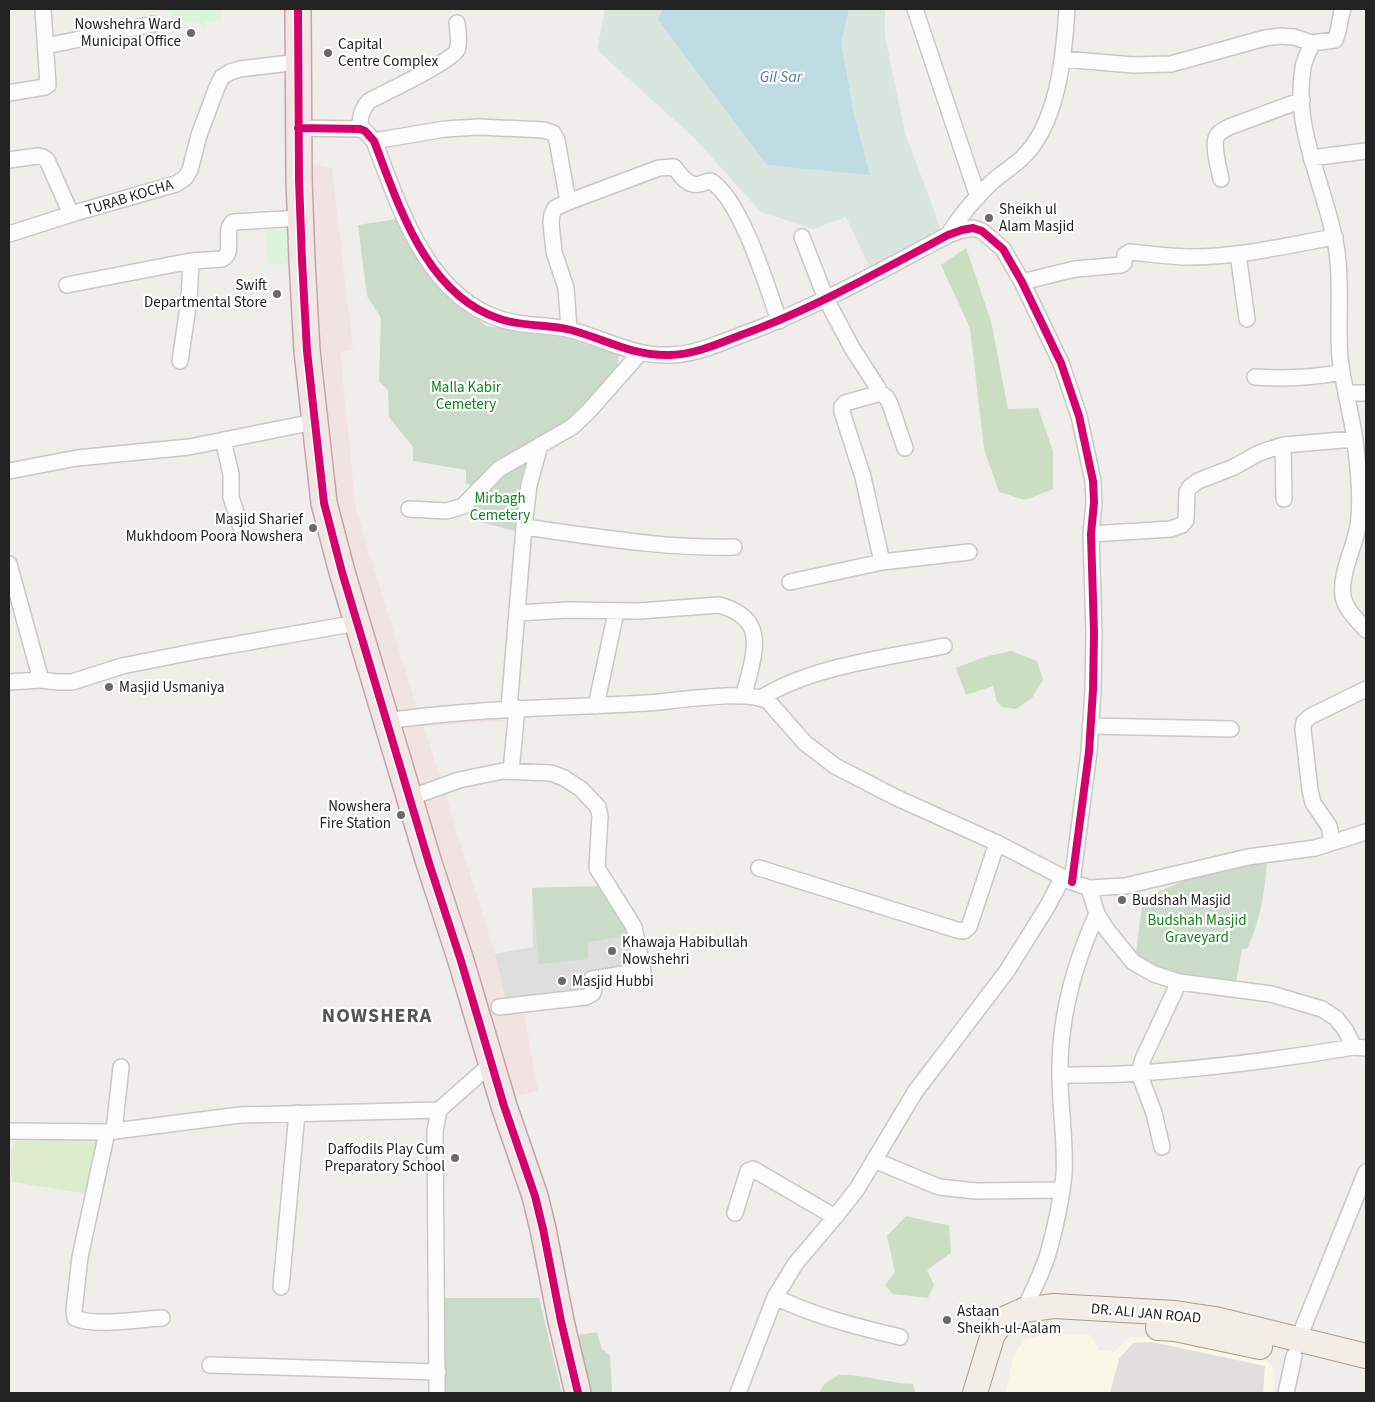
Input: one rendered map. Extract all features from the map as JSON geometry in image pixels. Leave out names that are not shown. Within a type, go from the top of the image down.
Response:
[{"type":"highway","points":[[298,9],[298,128],[307,351],[324,503],[357,623],[409,798],[461,961],[486,1009],[491,1064],[523,1158],[541,1221],[578,1393]]},
{"type":"main road","name":"DR. ALI JAN ROAD","points":[[975,1393],[993,1334],[1006,1318],[1024,1310],[1054,1306],[1175,1313],[1215,1319],[1366,1371]]},
{"type":"main road","name":"DR. ALI JAN ROAD","points":[[991,1393],[994,1368],[1004,1344],[1019,1329],[1038,1323],[1057,1322],[1175,1329],[1238,1341],[1366,1356]]},
{"type":"street","points":[[9,93],[48,85],[43,9]]},
{"type":"street","points":[[915,9],[978,196]]},
{"type":"street","points":[[948,235],[956,222],[978,196],[1021,159],[1039,138],[1055,95],[1063,59],[1068,9]]},
{"type":"street","points":[[1063,59],[1133,65],[1171,64],[1265,38],[1294,37],[1312,43],[1335,40],[1343,9]]},
{"type":"street","points":[[360,129],[360,117],[363,108],[369,101],[444,61],[456,52],[458,44],[457,23]]},
{"type":"street","points":[[46,46],[154,24]]},
{"type":"street","points":[[1312,43],[1303,66],[1302,100],[1311,158],[1335,237],[1340,290],[1339,333],[1342,372],[1355,439],[1360,489],[1357,528],[1344,584],[1343,597],[1347,607],[1366,630]]},
{"type":"street","name":"TURAB KOCHA","points":[[9,234],[176,184],[185,178],[190,170],[208,108],[222,78],[230,72],[240,69],[298,62]]},
{"type":"street","points":[[1221,179],[1217,159],[1216,138],[1220,132],[1302,100]]},
{"type":"street","points":[[374,141],[446,129],[479,127],[544,130],[553,133],[557,140],[568,202]]},
{"type":"street","points":[[298,128],[360,129],[365,131],[374,141],[403,216],[430,261],[450,289],[479,310],[500,320],[569,329],[640,353],[670,355],[694,351],[779,320],[826,299],[948,235],[973,228],[982,231],[1003,249],[1022,282],[1061,363],[1079,416],[1093,481],[1094,502],[1091,534],[1094,633],[1090,726],[1086,771],[1067,879],[1007,971],[915,1092],[856,1189],[836,1217],[796,1263],[775,1297],[738,1393]]},
{"type":"street","points":[[1311,158],[1366,151]]},
{"type":"street","points":[[9,160],[38,156],[47,160],[71,214]]},
{"type":"street","points":[[569,329],[566,288],[554,252],[551,223],[555,208],[668,166],[674,167],[685,181],[690,184],[701,184],[711,181],[717,184],[733,206],[742,224],[779,320]]},
{"type":"street","points":[[67,285],[191,261],[222,259],[227,257],[228,230],[233,222],[301,218]]},
{"type":"street","points":[[802,237],[826,299],[878,391],[887,398],[890,404],[905,448]]},
{"type":"street","points":[[1022,282],[1075,269],[1121,265],[1124,263],[1125,255],[1130,252],[1192,257],[1238,254],[1335,237]]},
{"type":"street","points":[[1238,254],[1246,319]]},
{"type":"street","points":[[180,361],[189,300],[191,261]]},
{"type":"street","points":[[409,509],[447,511],[463,506],[499,468],[572,427],[588,412],[640,353]]},
{"type":"street","points":[[1255,377],[1282,379],[1322,376],[1342,372]]},
{"type":"street","points":[[878,391],[877,394],[845,403],[842,406],[842,412],[863,477],[882,562]]},
{"type":"street","points":[[1347,393],[1366,393]]},
{"type":"street","points":[[9,471],[76,458],[189,447],[314,422]]},
{"type":"street","points":[[1091,534],[1171,529],[1182,525],[1186,520],[1188,492],[1190,486],[1198,481],[1234,467],[1258,453],[1282,445],[1355,439]]},
{"type":"street","points":[[223,440],[231,474],[231,497],[240,525]]},
{"type":"street","points":[[512,771],[513,708],[524,527],[529,485],[540,445]]},
{"type":"street","points":[[1282,445],[1284,499]]},
{"type":"street","points":[[524,527],[650,544],[689,547],[734,547]]},
{"type":"street","points":[[790,582],[882,562],[969,552]]},
{"type":"street","points":[[9,564],[41,680]]},
{"type":"street","points":[[518,613],[567,610],[616,612],[719,605],[732,608],[747,620],[753,631],[755,642],[744,695]]},
{"type":"street","points":[[596,706],[616,612]]},
{"type":"street","points":[[9,682],[41,680],[72,682],[131,664],[357,623]]},
{"type":"street","points":[[762,698],[779,687],[827,670],[944,646]]},
{"type":"street","points":[[1332,842],[1329,826],[1313,804],[1304,745],[1304,722],[1311,716],[1366,689]]},
{"type":"street","points":[[386,721],[432,714],[513,708],[596,706],[744,695],[762,698],[768,701],[805,743],[835,766],[895,797],[997,843],[1067,879],[1089,888],[1109,888],[1132,884],[1228,861],[1315,848],[1366,832]]},
{"type":"street","points":[[1090,726],[1231,729]]},
{"type":"street","points":[[409,798],[458,780],[503,771],[551,772],[564,778],[587,794],[598,807],[600,816],[597,868],[634,927],[642,970],[592,979],[593,993],[586,997],[486,1009]]},
{"type":"street","points":[[759,868],[964,931],[969,927],[997,843]]},
{"type":"street","points":[[1089,888],[1097,914],[1107,930],[1133,962],[1154,974],[1179,982],[1271,994],[1322,1009],[1336,1018],[1360,1047]]},
{"type":"street","points":[[1024,1310],[1048,1255],[1062,1190],[1064,1174],[1060,1075],[1063,1033],[1072,981],[1079,956],[1097,914]]},
{"type":"street","points":[[1162,1147],[1154,1113],[1139,1073],[1143,1059],[1179,982]]},
{"type":"street","points":[[1060,1075],[1139,1073],[1278,1060],[1360,1047]]},
{"type":"street","points":[[437,1393],[435,1131],[439,1110],[491,1064]]},
{"type":"street","points":[[121,1068],[110,1131],[80,1257],[74,1311],[75,1318],[82,1321],[96,1322],[162,1318]]},
{"type":"street","points":[[9,1131],[110,1131],[240,1115],[439,1110]]},
{"type":"street","points":[[281,1287],[297,1113]]},
{"type":"street","points":[[874,1160],[938,1187],[976,1191],[1062,1190]]},
{"type":"street","points":[[735,1213],[748,1171],[753,1169],[836,1217]]},
{"type":"street","points":[[1286,1393],[1296,1348],[1366,1172]]},
{"type":"street","points":[[775,1297],[793,1306],[867,1329],[900,1336]]},
{"type":"street","points":[[210,1365],[438,1372]]},
{"type":"shaded area","points":[[605,9],[885,9],[885,36],[905,133],[942,232],[872,273],[846,217],[813,229],[761,212],[694,138],[597,50]]},
{"type":"shaded area","points":[[310,163],[332,168],[353,349],[340,352],[356,510],[417,708],[506,701],[506,721],[424,726],[495,954],[506,1001],[522,1000],[538,1091],[513,1097],[388,673],[370,626],[360,587],[342,535],[316,335]]},
{"type":"shaded area","points":[[602,886],[633,930],[640,969],[590,977],[589,993],[506,1001],[495,954],[533,947],[532,888]]},
{"type":"shaded area","points":[[1043,1335],[1090,1335],[1099,1350],[1114,1352],[1130,1337],[1156,1337],[1254,1356],[1268,1361],[1275,1370],[1273,1393],[1006,1393],[1013,1356],[1025,1339]]},
{"type":"shaded area","points":[[1152,1342],[1265,1366],[1263,1393],[1110,1393],[1119,1359],[1133,1343]]},
{"type":"green space","points":[[164,9],[222,9],[221,21],[205,21],[205,29],[199,22],[176,20]]},
{"type":"green space","name":"Malla Kabir Cemetery","points":[[397,219],[458,302],[486,326],[566,338],[619,355],[616,376],[581,416],[477,489],[466,483],[466,470],[413,461],[413,447],[389,417],[388,390],[379,381],[381,318],[367,296],[358,225]]},
{"type":"green space","points":[[289,229],[291,264],[268,265],[266,230]]},
{"type":"green space","points":[[966,248],[991,321],[1008,409],[1038,408],[1053,451],[1053,489],[1025,500],[999,492],[984,449],[970,328],[941,265]]},
{"type":"green space","name":"Mirbagh Cemetery","points":[[532,458],[519,532],[473,520],[470,509],[512,467]]},
{"type":"green space","points":[[1011,651],[1037,661],[1043,680],[1032,698],[1016,709],[1002,707],[997,702],[993,686],[966,695],[956,668],[984,657]]},
{"type":"green space","name":"Budshah Masjid Graveyard","points":[[1267,861],[1259,917],[1247,949],[1242,949],[1236,983],[1182,977],[1143,964],[1136,953],[1143,898],[1207,871]]},
{"type":"green space","points":[[602,886],[632,935],[588,942],[588,959],[539,964],[532,888]]},
{"type":"green space","points":[[100,1135],[88,1194],[12,1182],[11,1156],[15,1141],[24,1137]]},
{"type":"green space","points":[[906,1216],[949,1225],[951,1253],[927,1270],[934,1285],[928,1298],[893,1294],[885,1285],[895,1272],[887,1236]]},
{"type":"green space","points":[[442,1298],[539,1298],[562,1393],[443,1393]]},
{"type":"green space","points":[[597,1332],[602,1349],[610,1355],[612,1393],[592,1393],[578,1335]]},
{"type":"green space","points":[[839,1375],[913,1384],[915,1393],[819,1393],[825,1383]]},
{"type":"water","name":"Gil Sar","points":[[663,9],[849,9],[841,43],[854,115],[870,175],[767,165],[658,20]]},
{"type":"cycle path","points":[[298,9],[299,180],[302,260],[307,351],[324,503],[342,572],[429,863],[461,961],[504,1106],[535,1196],[578,1393]]},
{"type":"cycle path","points":[[298,128],[360,129],[365,131],[374,141],[405,220],[419,245],[434,269],[453,290],[474,307],[509,322],[571,330],[643,353],[678,355],[696,351],[768,325],[872,276],[948,235],[962,230],[973,228],[982,231],[1003,249],[1022,282],[1061,363],[1079,416],[1093,481],[1094,502],[1091,534],[1094,633],[1093,690],[1089,752],[1072,882]]},
{"type":"place","name":"Nowshehra Ward Municipal Office","points":[[191,33]]},
{"type":"place","name":"Capital Centre Complex","points":[[328,53]]},
{"type":"place","name":"Sheikh ul Alam Masjid","points":[[989,218]]},
{"type":"place","name":"Swift Departmental Store","points":[[277,294]]},
{"type":"place","name":"Masjid Sharief Mukhdoom Poora Nowshera","points":[[313,528]]},
{"type":"place","name":"Masjid Usmaniya","points":[[109,687]]},
{"type":"place","name":"Nowshera Fire Station","points":[[401,815]]},
{"type":"place","name":"Budshah Masjid","points":[[1122,900]]},
{"type":"place","name":"Khawaja Habibullah Nowshehri","points":[[612,951]]},
{"type":"place","name":"Masjid Hubbi","points":[[562,981]]},
{"type":"place","name":"Daffodils Play Cum Preparatory School","points":[[455,1158]]},
{"type":"place","name":"Astaan Sheikh-ul-Aalam","points":[[947,1320]]},
{"type":"district","name":"NOWSHERA","points":[[377,1015]]}]
